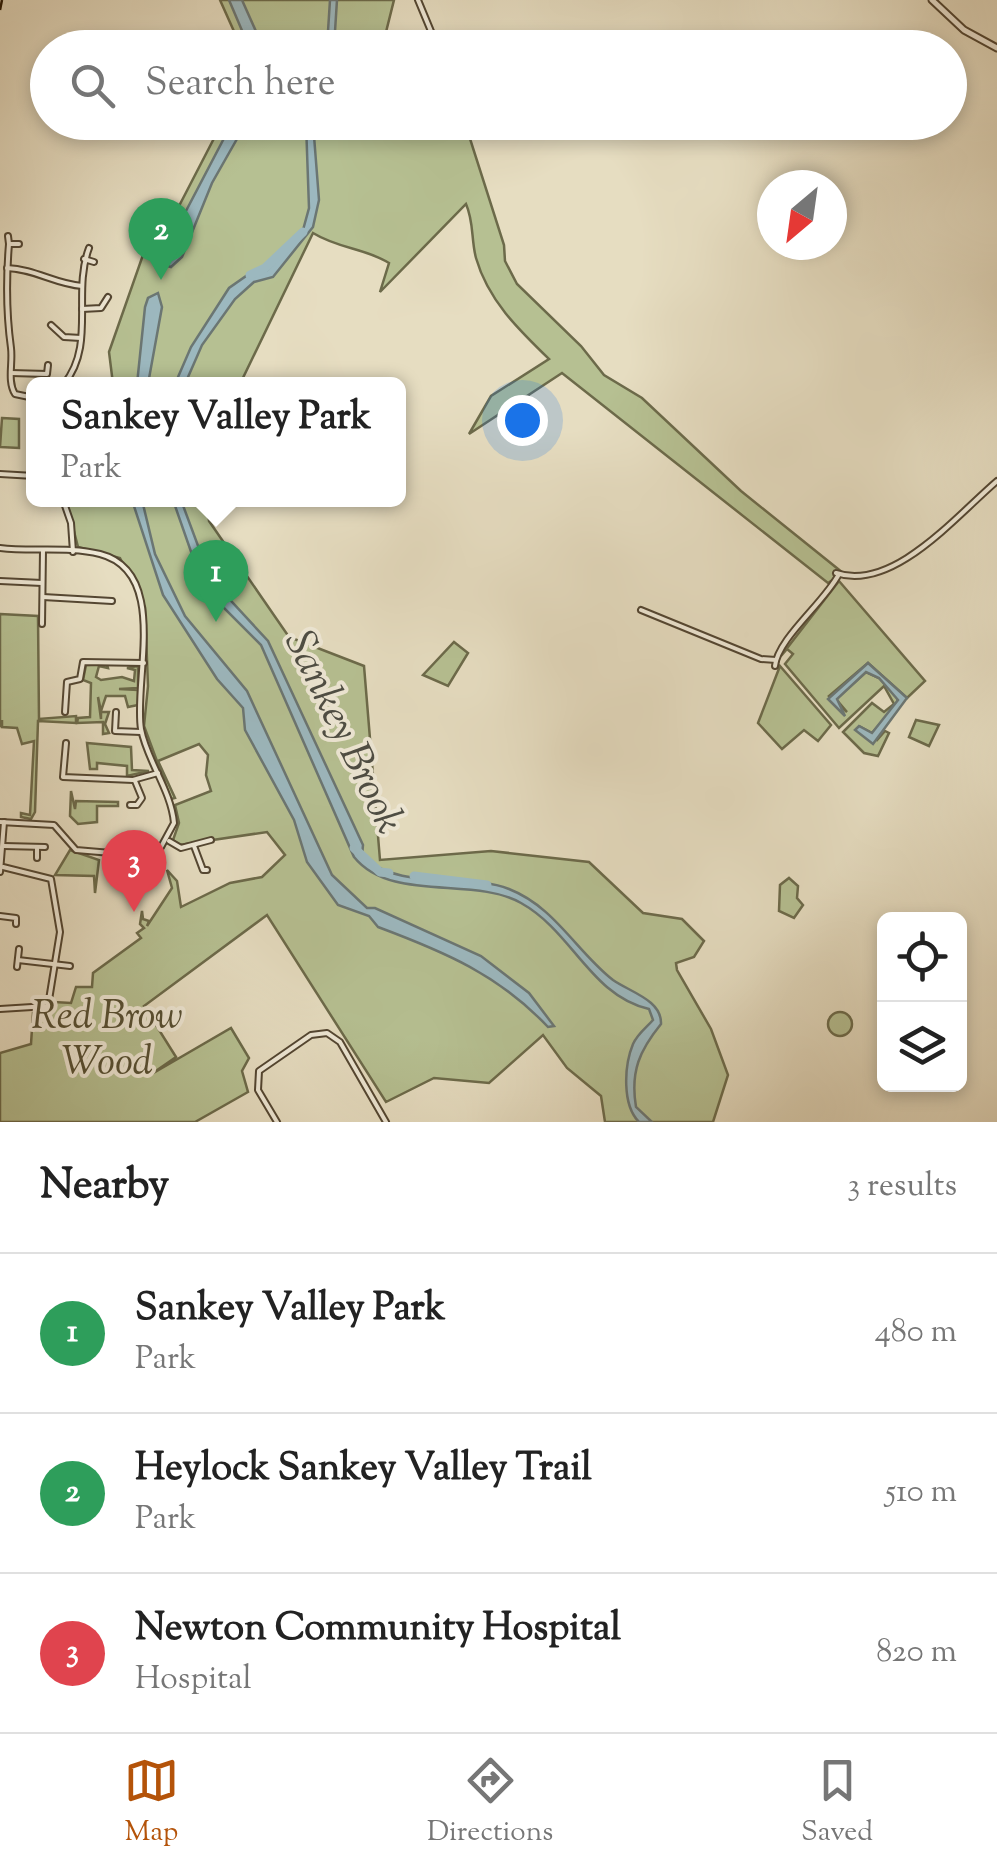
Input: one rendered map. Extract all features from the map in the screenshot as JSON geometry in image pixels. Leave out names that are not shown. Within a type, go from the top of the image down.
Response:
[{"type":"street","points":[[418,0],[430,30]]},
{"type":"street","points":[[932,0],[964,30]]},
{"type":"street","points":[[967,32],[997,48]]},
{"type":"street","points":[[8,236],[5,323],[12,391],[26,395]]},
{"type":"street","points":[[9,244],[19,244]]},
{"type":"street","points":[[69,377],[78,363],[84,259],[88,248]]},
{"type":"street","points":[[84,259],[94,262]]},
{"type":"street","points":[[7,268],[32,269],[63,284],[82,286]]},
{"type":"street","points":[[82,309],[101,308],[108,297]]},
{"type":"street","points":[[51,324],[64,337],[81,338]]},
{"type":"street","points":[[11,373],[46,374],[48,365]]},
{"type":"street","points":[[0,474],[26,476]]},
{"type":"street","points":[[640,610],[678,629],[776,663],[837,573],[870,577],[891,568],[997,481]]},
{"type":"street","points":[[66,507],[73,552]]},
{"type":"street","points":[[0,548],[106,556],[117,560],[127,574],[144,616],[142,732],[174,817],[169,840]]},
{"type":"street","points":[[42,624],[43,550]]},
{"type":"street","points":[[0,581],[42,584]]},
{"type":"street","points":[[42,597],[112,602]]},
{"type":"street","points":[[65,712],[68,682],[80,679],[83,662],[144,664]]},
{"type":"street","points":[[116,712],[116,731],[142,732]]},
{"type":"street","points":[[66,743],[63,777],[134,780],[158,773]]},
{"type":"street","points":[[130,805],[138,805],[142,798],[134,780]]},
{"type":"street","points":[[0,1009],[46,1008],[60,932],[53,881],[2,869],[2,822],[54,824],[83,852],[144,852],[169,840]]},
{"type":"street","points":[[169,840],[176,847],[211,840]]},
{"type":"street","points":[[194,845],[205,870],[194,876]]},
{"type":"street","points":[[4,846],[45,847]]},
{"type":"street","points":[[37,847],[37,858]]},
{"type":"street","points":[[0,916],[16,918],[16,924]]},
{"type":"street","points":[[19,949],[17,963],[70,966]]},
{"type":"street","points":[[277,1122],[258,1090],[259,1071],[264,1062],[319,1033],[340,1042],[386,1122]]},
{"type":"green space","points":[[220,0],[394,0],[386,30],[233,30]]},
{"type":"green space","points":[[213,140],[470,140],[504,245],[505,261],[517,284],[581,346],[604,375],[642,398],[741,491],[843,573],[828,583],[562,373],[469,434],[491,396],[549,359],[515,325],[488,287],[476,258],[466,204],[380,292],[389,263],[313,233],[243,377],[112,377],[109,352],[150,235],[163,237]]},
{"type":"green space","points":[[2,418],[19,419],[19,448],[0,447]]},
{"type":"green space","name":"Red Brow Wood","points":[[68,507],[208,507],[209,521],[289,637],[364,666],[380,860],[491,851],[589,862],[643,913],[682,919],[704,941],[694,957],[676,963],[677,970],[711,1029],[728,1075],[713,1122],[605,1122],[601,1096],[567,1068],[543,1035],[489,1083],[434,1078],[386,1102],[267,915],[144,1006],[176,1057],[150,1075],[231,1028],[249,1058],[242,1071],[248,1092],[195,1122],[0,1122],[0,1053],[31,1044],[33,1013],[46,1012],[54,1002],[71,1003],[76,987],[92,987],[93,973],[141,938],[137,933],[144,928],[140,924],[142,911],[143,919],[149,921],[147,926],[172,888],[167,870],[177,881],[181,907],[230,883],[262,877],[285,855],[267,832],[179,845],[173,840],[179,823],[175,805],[211,791],[206,775],[208,755],[199,744],[158,761],[175,798],[171,799],[144,726],[148,686],[145,607],[120,558],[78,547]]},
{"type":"green space","points":[[839,581],[925,681],[907,698],[868,663],[829,696],[847,712],[836,699],[866,672],[879,678],[897,697],[898,703],[872,733],[859,726],[877,740],[885,731],[889,733],[878,756],[864,753],[843,732],[872,703],[884,712],[894,704],[884,686],[839,728],[785,664],[793,654],[787,649],[781,656]]},
{"type":"green space","points":[[0,614],[38,616],[39,719],[76,716],[76,723],[38,721],[35,812],[31,819],[21,817],[21,813],[30,815],[34,741],[22,744],[17,728],[2,727],[2,720],[0,727]]},
{"type":"green space","points":[[454,642],[468,653],[448,686],[423,675]]},
{"type":"green space","points":[[107,664],[108,668],[99,666],[96,677],[101,680],[122,677],[134,681],[135,670],[127,668],[138,666],[138,688],[119,689],[138,690],[138,705],[128,707],[125,696],[106,696],[101,711],[98,697],[101,719],[101,712],[109,712],[105,724],[109,733],[103,734],[103,722],[77,723],[78,718],[90,717],[91,683],[83,680],[86,665]]},
{"type":"green space","points":[[780,666],[831,725],[818,741],[804,730],[782,749],[758,723]]},
{"type":"green space","points":[[916,720],[939,725],[929,746],[909,737]]},
{"type":"green space","points":[[87,743],[131,747],[132,770],[149,771],[127,776],[127,766],[97,763],[97,769],[90,769]]},
{"type":"green space","points":[[71,791],[75,809],[76,801],[118,802],[118,806],[97,806],[97,822],[78,824],[70,816]]},
{"type":"green space","points":[[70,850],[99,860],[95,893],[94,876],[55,875]]},
{"type":"green space","points":[[157,854],[155,862],[135,877],[128,859],[106,867],[111,858]]},
{"type":"green space","points":[[789,878],[798,886],[797,898],[803,905],[794,918],[779,911],[780,885]]},
{"type":"green space","points":[[840,1012],[852,1024],[840,1036],[828,1024]]},
{"type":"water","points":[[229,0],[242,0],[255,30],[242,30]]},
{"type":"water","points":[[330,0],[337,0],[335,30],[328,30]]},
{"type":"water","points":[[223,140],[236,140],[212,183],[182,257],[171,267],[164,265],[164,253]]},
{"type":"water","points":[[307,140],[314,140],[319,200],[313,227],[273,277],[254,282],[235,299],[202,345],[188,377],[178,377],[191,347],[229,288],[249,274],[267,270],[303,230],[309,208]]},
{"type":"water","points":[[158,293],[162,307],[149,377],[138,377],[145,307],[148,298]]},
{"type":"water","points":[[134,507],[144,507],[155,554],[185,616],[247,691],[332,875],[367,908],[375,908],[481,956],[529,993],[554,1026],[548,1027],[510,993],[470,967],[378,927],[369,916],[338,905],[307,862],[294,820],[245,730],[243,708],[217,679],[163,595]]},
{"type":"water","points":[[175,507],[184,507],[210,578],[268,641],[363,845],[362,856],[395,874],[492,884],[525,897],[552,918],[613,980],[656,1009],[661,1024],[642,1052],[634,1082],[636,1107],[652,1122],[639,1122],[633,1115],[626,1085],[633,1044],[653,1020],[649,1009],[611,991],[555,930],[521,903],[480,891],[389,880],[354,857],[261,645],[215,599],[196,566]]},
{"type":"water","points":[[868,663],[907,698],[873,744],[855,730],[859,726],[872,733],[898,700],[879,678],[866,672],[837,699],[845,716],[828,699]]},
{"type":"waterway","name":"Sankey Brook","points":[[250,275],[265,268],[303,232]]},
{"type":"waterway","name":"Sankey Brook","points":[[354,848],[380,872],[389,873]]},
{"type":"waterway","name":"Sankey Brook","points":[[414,876],[487,885]]},
{"type":"railway","points":[[0,10],[2,0]]},
{"type":"place","name":"Heylock Sankey Valley Trail","points":[[161,280]]},
{"type":"place","name":"Sankey Valley Park","points":[[216,622]]},
{"type":"place","name":"Newton Community Hospital","points":[[134,912]]}]
